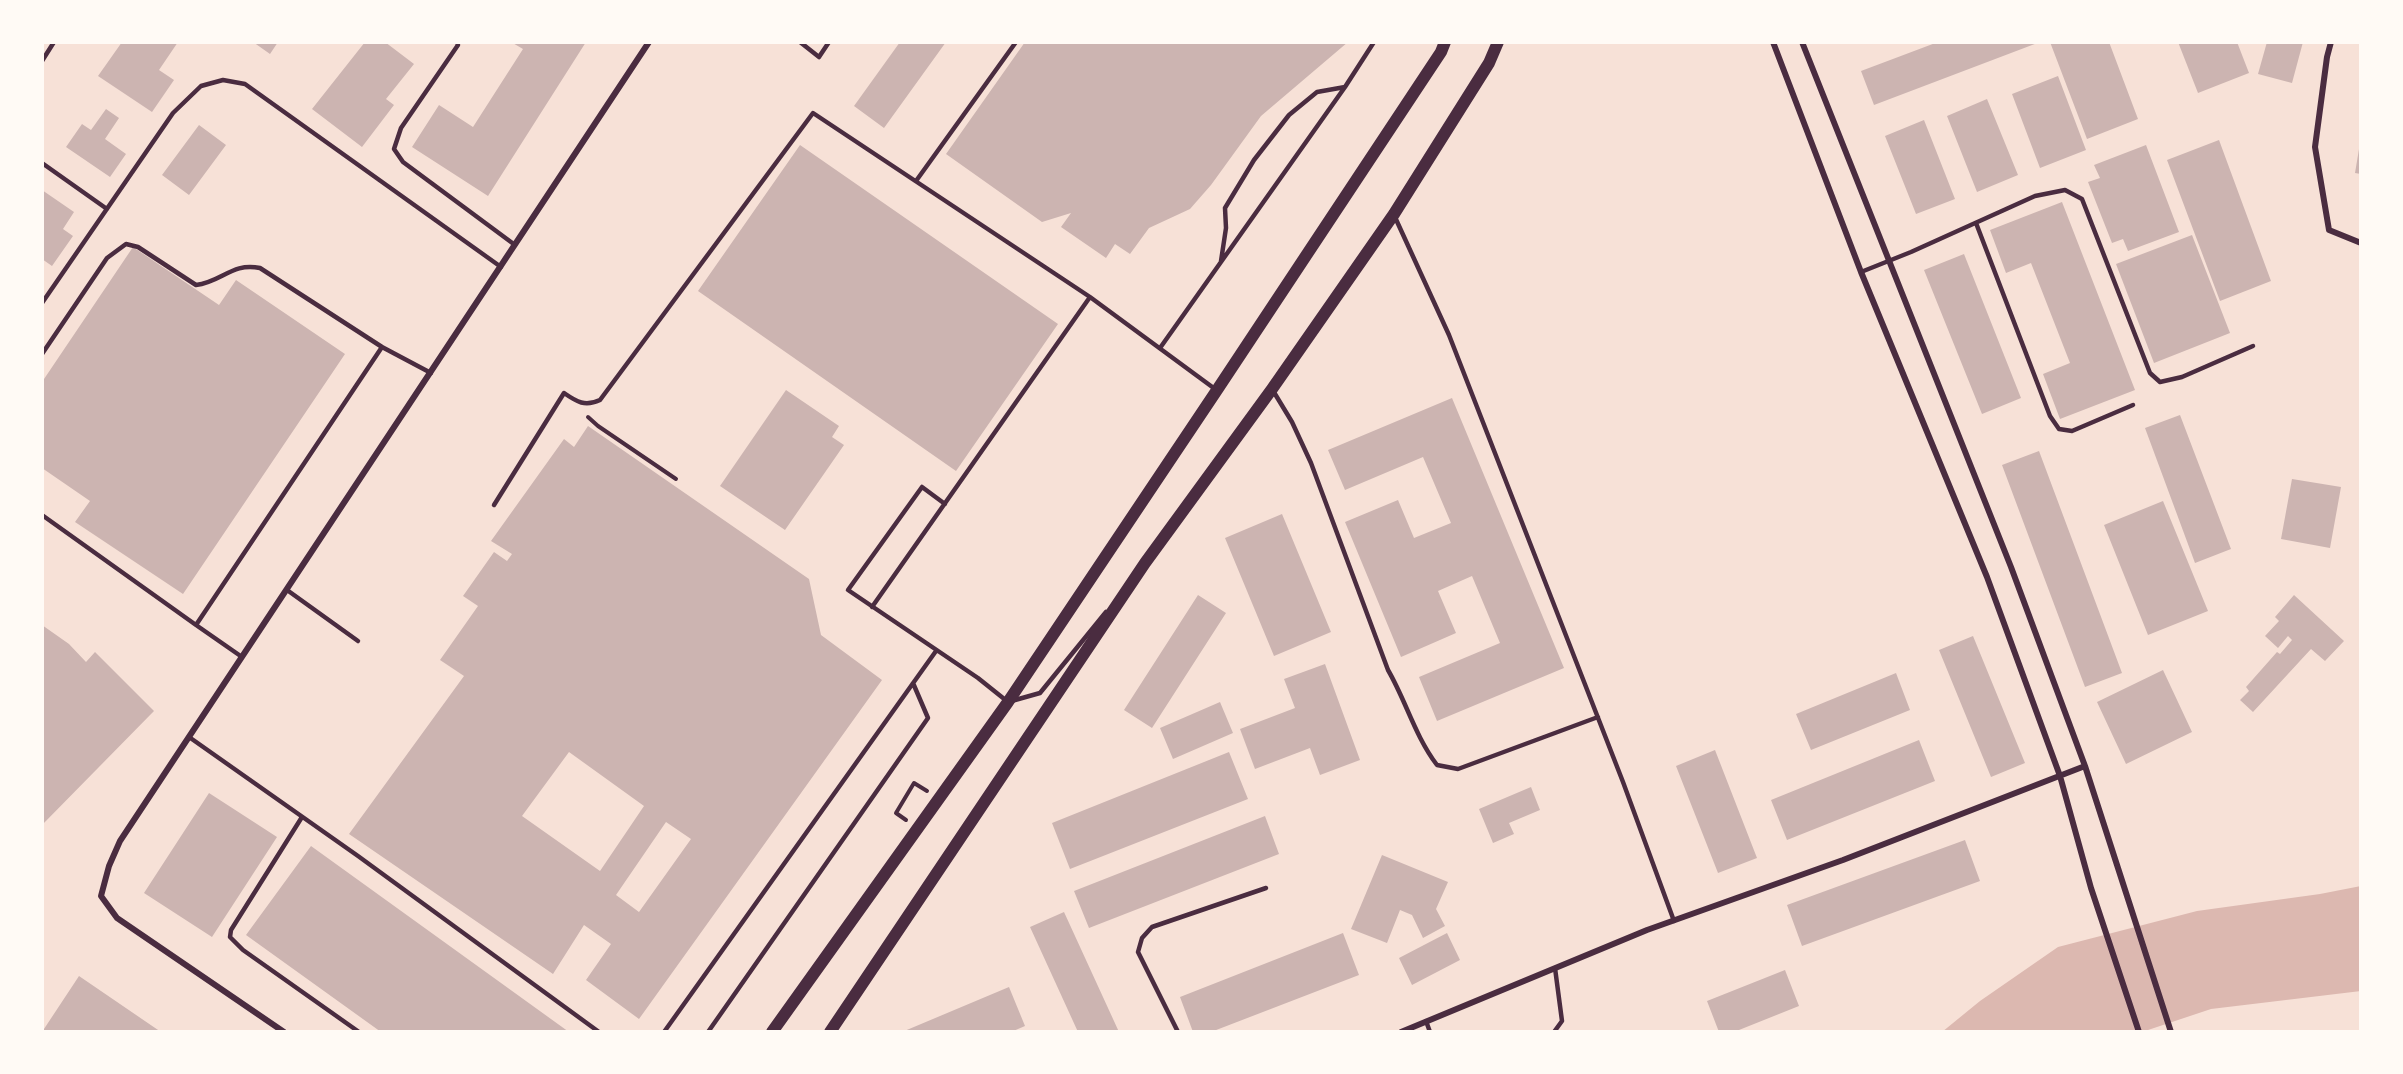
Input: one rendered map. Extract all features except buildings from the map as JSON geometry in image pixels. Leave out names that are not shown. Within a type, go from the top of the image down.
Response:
[{"type":"main road","points":[[772,1032],[1008,702],[1435,62],[1445,42]]},
{"type":"main road","points":[[830,1032],[1145,563],[1272,389],[1394,214],[1489,63],[1498,42]]},
{"type":"street","points":[[284,1032],[117,918],[102,896],[109,866],[120,840],[650,42]]},
{"type":"street","points":[[1773,42],[1862,272],[1987,577],[2060,776],[2091,888],[2139,1032]]},
{"type":"street","points":[[1802,42],[2011,567],[2085,766],[2171,1032]]},
{"type":"street","points":[[2331,42],[2326,57],[2315,147],[2329,230],[2361,243]]},
{"type":"street","points":[[1401,1032],[1674,921],[1843,860],[2085,766]]},
{"type":"lane","points":[[42,61],[54,42]]},
{"type":"lane","points":[[457,42],[458,45],[401,128],[394,148],[403,162],[515,245]]},
{"type":"lane","points":[[800,42],[819,57],[829,42]]},
{"type":"lane","points":[[916,181],[1016,42]]},
{"type":"lane","points":[[1160,348],[1345,87],[1374,42]]},
{"type":"lane","points":[[42,303],[172,113],[201,86],[223,80],[244,84],[501,267]]},
{"type":"lane","points":[[1220,263],[1226,228],[1225,208],[1254,160],[1289,115],[1317,92],[1345,87]]},
{"type":"lane","points":[[494,505],[564,393],[577,402],[590,404],[600,400],[813,113],[1090,297],[1217,390]]},
{"type":"lane","points":[[42,163],[107,208]]},
{"type":"lane","points":[[1862,272],[2036,196],[2065,190],[2082,199],[2150,373],[2160,382],[2182,377],[2253,346]]},
{"type":"lane","points":[[1394,214],[1449,335],[1598,717],[1674,921]]},
{"type":"lane","points":[[1976,223],[2050,417],[2059,429],[2072,431],[2133,405]]},
{"type":"lane","points":[[42,354],[107,258],[126,244],[138,247],[196,285],[205,284],[237,267],[260,268],[382,347],[431,373]]},
{"type":"lane","points":[[872,607],[1090,297]]},
{"type":"lane","points":[[196,625],[382,347]]},
{"type":"lane","points":[[1272,389],[1293,422],[1311,463],[1388,670],[1400,690],[1424,747],[1437,765],[1458,769],[1598,717]]},
{"type":"lane","points":[[945,504],[922,487],[848,590],[978,678],[1008,702],[1040,693],[1145,563]]},
{"type":"lane","points":[[42,516],[242,657]]},
{"type":"lane","points":[[286,590],[358,641]]},
{"type":"lane","points":[[664,1032],[936,651]]},
{"type":"lane","points":[[708,1032],[927,718],[913,683]]},
{"type":"lane","points":[[189,737],[599,1032]]},
{"type":"lane","points":[[302,817],[231,930],[230,937],[243,950],[359,1032]]},
{"type":"lane","points":[[1178,1032],[1138,952],[1142,938],[1152,927],[1266,888]]},
{"type":"lane","points":[[1554,1032],[1562,1021],[1555,968]]},
{"type":"lane","points":[[1426,1021],[1430,1032]]},
{"type":"path","points":[[590,404],[588,417],[598,426],[676,479]]},
{"type":"path","points":[[896,813],[914,783]]},
{"type":"shaded area","points":[[2361,886],[2361,991],[2211,1009],[2142,1032],[1942,1032],[1980,1001],[2058,947],[2197,911]]}]
